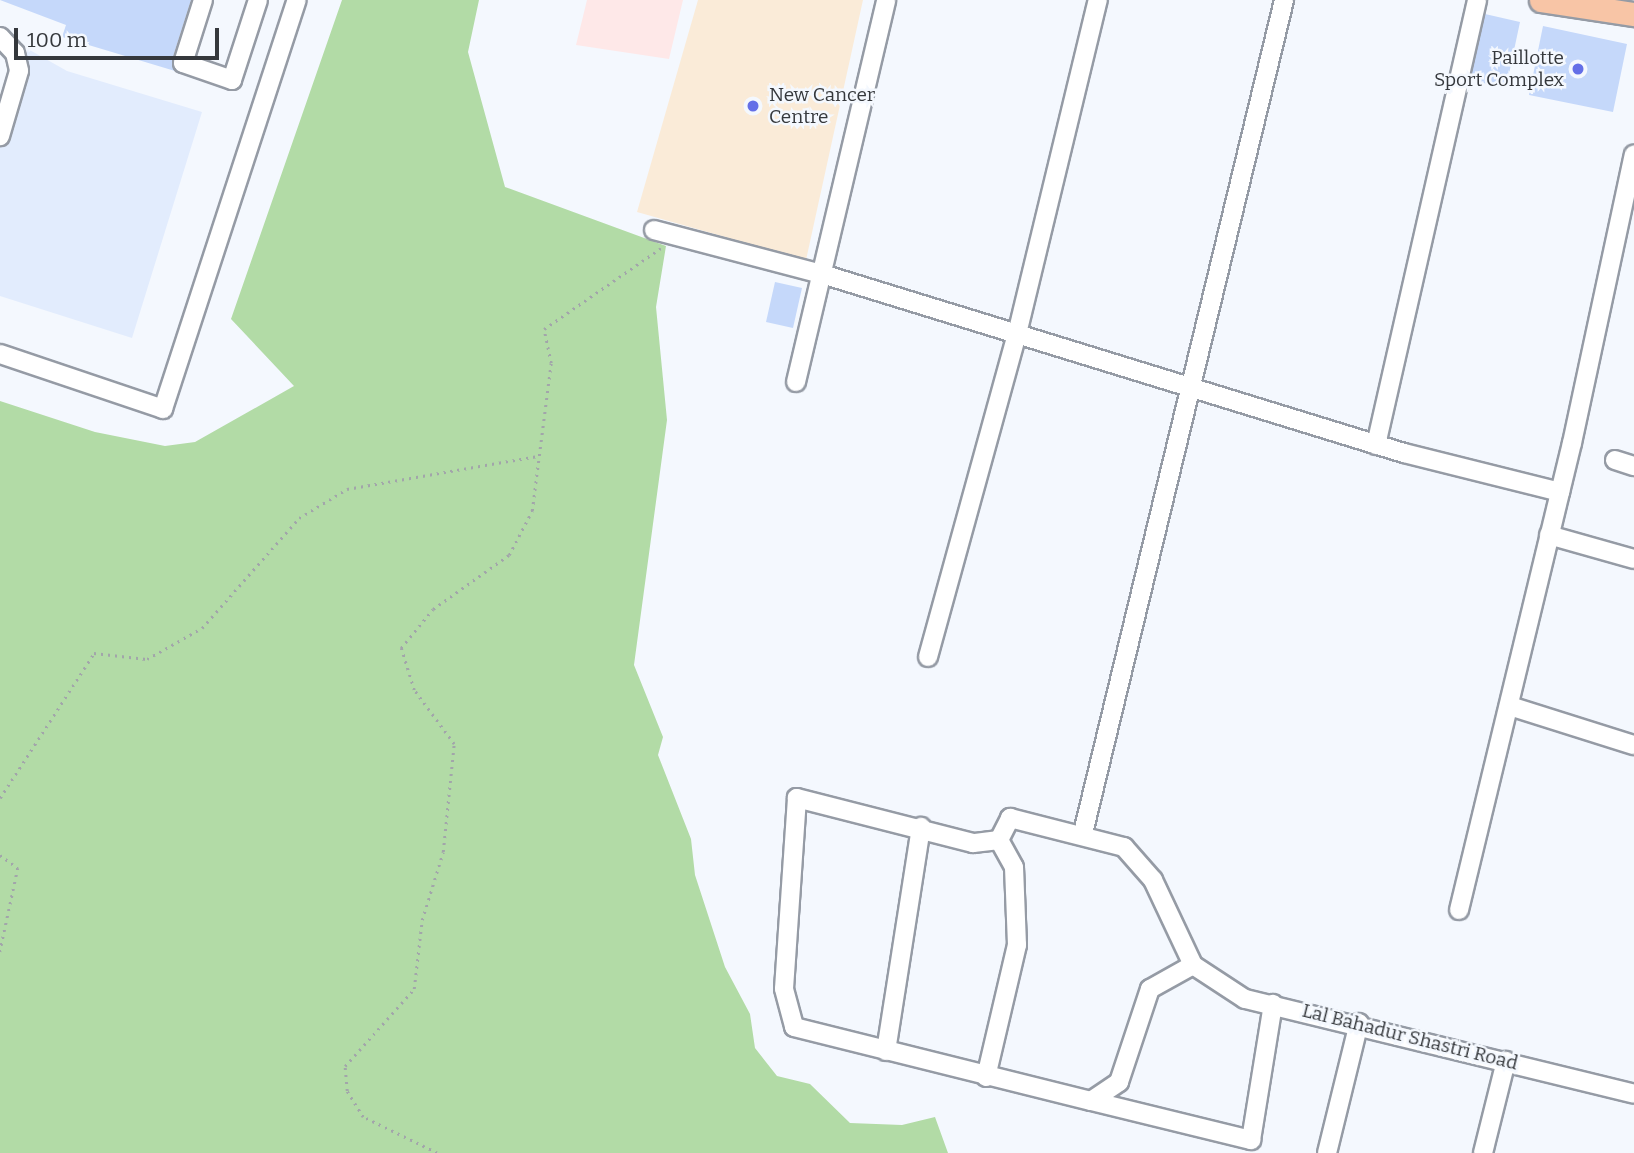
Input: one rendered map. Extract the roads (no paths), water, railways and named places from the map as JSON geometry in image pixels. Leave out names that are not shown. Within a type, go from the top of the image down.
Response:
[{"type":"main road","points":[[1541,0],[1634,14]]},
{"type":"street","points":[[203,0],[183,63],[232,80],[258,0]]},
{"type":"street","points":[[0,354],[163,409],[297,0]]},
{"type":"street","points":[[796,382],[886,0]]},
{"type":"street","points":[[928,657],[1016,338],[1098,0]]},
{"type":"street","points":[[1083,833],[1284,0]]},
{"type":"street","points":[[1376,444],[1477,0]]},
{"type":"street","points":[[0,37],[15,53],[19,71],[0,136]]},
{"type":"street","points":[[1459,910],[1560,492],[1632,176],[1634,155]]},
{"type":"street","points":[[654,230],[821,274],[1016,338],[1191,387],[1376,444],[1560,492]]},
{"type":"street","points":[[1615,460],[1634,466]]},
{"type":"street","points":[[1549,535],[1634,559]]},
{"type":"street","points":[[1510,706],[1634,745]]},
{"type":"street","points":[[999,841],[973,844],[805,796],[793,803],[787,1018],[808,1034],[1251,1140],[1273,1004]]},
{"type":"street","points":[[986,1077],[1017,946],[1020,904],[1014,867],[999,841],[1005,822],[1017,816],[1124,847],[1138,861],[1187,942],[1193,965],[1150,989],[1119,1082],[1091,1101]]},
{"type":"street","points":[[887,1051],[921,827]]},
{"type":"street","name":"Lal Bahadur Shastri Road","points":[[1193,965],[1232,995],[1359,1023],[1634,1094]]},
{"type":"street","points":[[1327,1153],[1359,1023]]},
{"type":"street","points":[[1483,1153],[1506,1061]]},
{"type":"place","name":"Paillotte Sport Complex","points":[[1578,69]]},
{"type":"place","name":"New Cancer Centre","points":[[753,106]]}]
